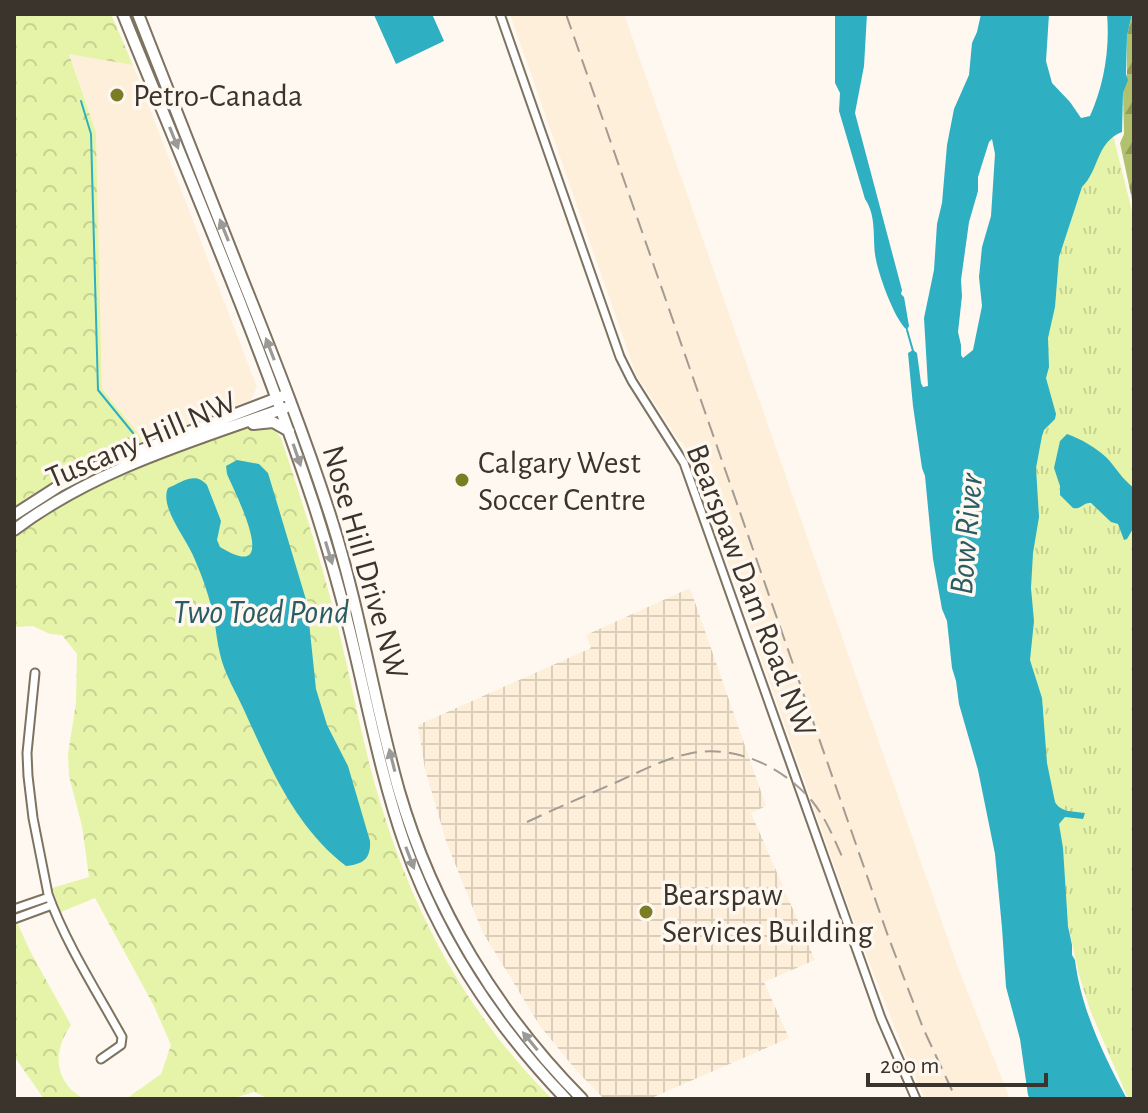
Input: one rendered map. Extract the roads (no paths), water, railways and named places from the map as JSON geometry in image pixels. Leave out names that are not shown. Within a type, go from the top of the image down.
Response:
[{"type":"street","name":"Nose Hill Drive NW","points":[[123,14],[255,339],[289,431],[331,560],[384,776],[416,873],[444,931],[478,989],[509,1034],[566,1099]]},
{"type":"street","name":"Nose Hill Drive NW","points":[[138,14],[291,400],[339,544],[397,780],[429,874],[464,945],[495,995],[535,1048],[582,1099]]},
{"type":"street","name":"Bearspaw Dam Road NW","points":[[500,14],[620,357],[684,463],[881,1018],[916,1099]]},
{"type":"street","points":[[255,339],[266,385],[264,398],[258,405]]},
{"type":"street","name":"Tuscany Hill NW","points":[[14,530],[50,504],[98,479],[232,427],[291,400]]},
{"type":"street","name":"Tuscany Hill NW","points":[[14,515],[94,468],[258,405],[279,404]]},
{"type":"street","points":[[232,427],[273,422],[289,431]]},
{"type":"street","points":[[35,673],[27,753],[33,818],[50,901],[122,1037],[121,1045],[101,1059]]},
{"type":"street","points":[[14,909],[50,901]]},
{"type":"street","points":[[14,919],[50,901]]},
{"type":"water","points":[[432,14],[444,41],[396,64],[374,15]]},
{"type":"water","points":[[835,14],[867,14],[864,66],[855,113],[904,297],[907,330],[892,306],[879,272],[871,212],[839,111],[840,93],[835,83]]},
{"type":"water","name":"Bow River","points":[[981,14],[1049,14],[1046,61],[1052,83],[1081,118],[1090,116],[1102,79],[1108,40],[1107,14],[1132,14],[1127,36],[1128,80],[1123,93],[1122,132],[1107,143],[1082,187],[1059,257],[1046,378],[1056,414],[1044,430],[1036,468],[1039,517],[1033,553],[1031,588],[1034,621],[1030,660],[1042,698],[1047,763],[1055,802],[1064,810],[1085,813],[1083,819],[1065,817],[1059,824],[1072,955],[1095,1032],[1127,1099],[1030,1099],[1028,1095],[1020,1039],[1006,987],[995,854],[978,770],[959,704],[947,621],[933,559],[908,353],[913,350],[917,353],[921,383],[923,387],[928,386],[924,318],[934,270],[947,145],[954,109],[969,75],[972,43]],"holes":[[[992,139],[995,154],[991,216],[982,247],[979,277],[982,306],[973,350],[963,358],[958,332],[961,280],[978,177]]]},
{"type":"water","points":[[1067,434],[1107,458],[1134,488],[1134,527],[1127,539],[1124,540],[1118,524],[1111,522],[1091,503],[1073,508],[1060,495],[1054,468],[1060,441]]},
{"type":"water","name":"Two Toed Pond","points":[[237,460],[259,464],[268,473],[307,603],[316,689],[327,725],[348,766],[370,841],[365,860],[357,864],[346,866],[312,833],[274,774],[224,668],[203,581],[167,505],[168,488],[188,479],[202,481],[207,485],[221,521],[217,540],[220,547],[239,556],[249,555],[252,547],[250,533],[227,474],[226,466]]},
{"type":"waterway","points":[[81,101],[91,134],[98,390],[133,433]]},
{"type":"waterway","points":[[907,330],[913,351]]},
{"type":"railway","points":[[566,14],[888,936],[923,1028],[956,1099]]},
{"type":"railway","points":[[527,822],[673,758],[709,751],[726,752],[758,761],[800,789],[822,815],[844,861]]},
{"type":"place","name":"Petro-Canada","points":[[117,95]]},
{"type":"place","name":"Calgary West Soccer Centre","points":[[462,480]]},
{"type":"place","name":"Bearspaw Services Building","points":[[646,912]]}]
